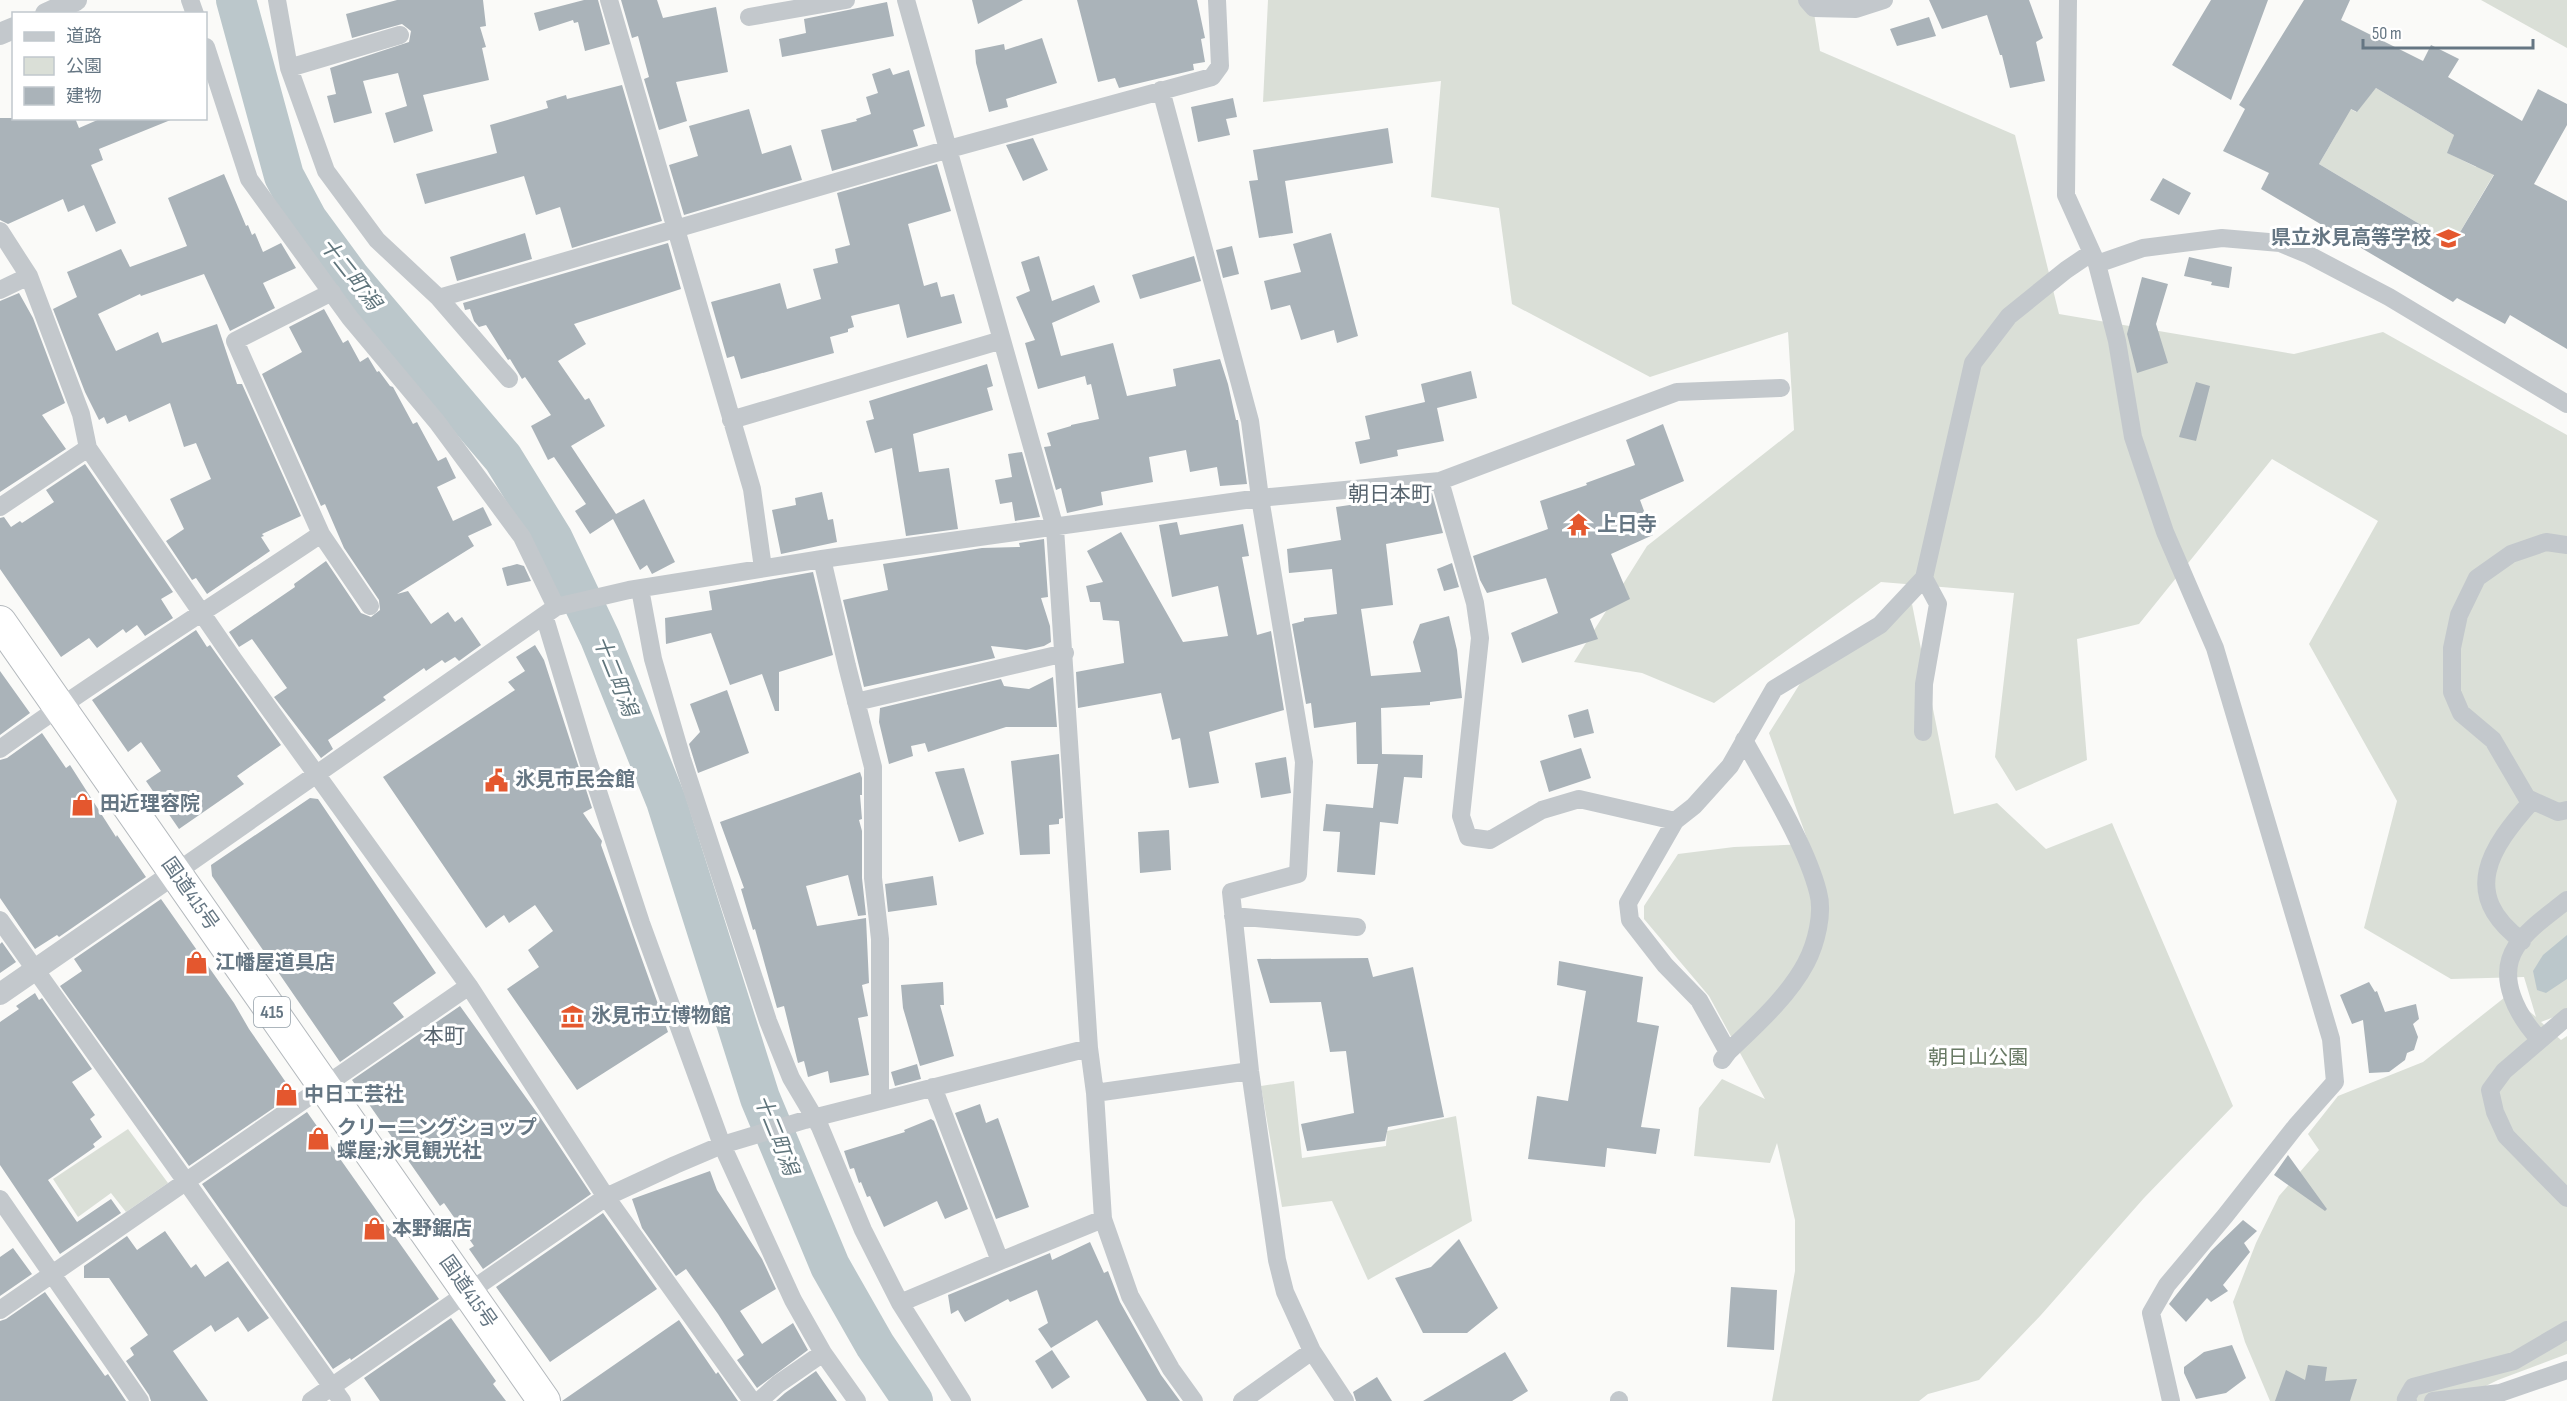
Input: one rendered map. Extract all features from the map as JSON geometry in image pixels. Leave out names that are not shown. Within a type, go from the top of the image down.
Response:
[{"type":"highway","name":"国道415号","points":[[0,622],[544,1401]]},
{"type":"street","points":[[50,12],[76,0]]},
{"type":"street","points":[[277,0],[289,68],[326,171],[377,240],[439,298],[509,379]]},
{"type":"street","points":[[609,0],[752,489],[763,568]]},
{"type":"street","points":[[749,16],[846,0]]},
{"type":"street","points":[[906,0],[1055,528],[1065,653],[1089,1048],[1095,1093],[1103,1219],[1131,1296],[1171,1369],[1194,1401]]},
{"type":"street","points":[[439,298],[949,148],[1212,77],[1220,66],[1217,0]]},
{"type":"street","points":[[1807,0],[1814,8],[1856,9],[1884,0]]},
{"type":"street","points":[[2068,0],[2066,195],[2094,258],[2117,341],[2133,437],[2165,532],[2215,648],[2238,721],[2331,1039],[2336,1082],[2296,1126],[2167,1285],[2151,1313],[2171,1401]]},
{"type":"street","points":[[289,68],[400,35]]},
{"type":"street","points":[[207,50],[249,179],[332,292],[437,422],[522,537],[548,587],[550,611],[641,923],[793,1300],[823,1353],[857,1401]]},
{"type":"street","points":[[1161,90],[1250,421],[1260,498],[1304,762],[1298,874],[1231,892],[1250,1071],[1277,1260],[1285,1292],[1312,1351],[1345,1401]]},
{"type":"street","points":[[0,231],[29,276],[81,414],[88,448],[202,614],[469,986],[606,1197],[752,1401]]},
{"type":"street","points":[[1744,740],[1804,855],[1819,893],[1819,925],[1806,963],[1770,1011],[1725,1057],[1698,1000],[1665,965],[1630,920],[1628,903],[1675,821],[1694,806],[1730,766],[1744,740],[1774,689],[1880,625],[1924,578],[1973,363],[2009,316],[2066,270],[2094,258],[2144,248],[2222,238],[2280,243],[2310,255],[2389,297],[2567,404]]},
{"type":"street","points":[[0,290],[29,276]]},
{"type":"street","points":[[332,292],[235,342],[321,534],[370,606]]},
{"type":"street","points":[[732,420],[1002,340]]},
{"type":"street","points":[[0,994],[550,611],[635,589],[822,559],[1260,498],[1440,481],[1677,392],[1781,388]]},
{"type":"street","points":[[0,507],[88,448]]},
{"type":"street","points":[[1440,481],[1475,603],[1480,638],[1461,816],[1468,837],[1490,840],[1542,810],[1580,799],[1675,821]]},
{"type":"street","points":[[0,749],[59,707],[321,534]]},
{"type":"street","points":[[2567,545],[2546,542],[2511,554],[2477,578],[2459,615],[2452,648],[2452,692],[2462,713],[2493,741],[2527,798],[2558,812],[2567,810]]},
{"type":"street","points":[[822,559],[873,767],[873,878],[880,939],[880,1100]]},
{"type":"street","points":[[1923,732],[1924,684],[1938,604],[1924,578]]},
{"type":"street","points":[[635,589],[653,659],[729,905],[768,1021],[810,1119],[900,1303],[962,1401]]},
{"type":"street","points":[[856,702],[1065,653]]},
{"type":"street","points":[[2522,941],[2500,922],[2488,897],[2484,881],[2489,864],[2508,828],[2532,801]]},
{"type":"street","points":[[2539,1039],[2513,1002],[2509,970],[2515,948],[2539,923],[2567,900]]},
{"type":"street","points":[[1233,915],[1357,927]]},
{"type":"street","points":[[0,920],[337,1394]]},
{"type":"street","points":[[0,1310],[469,986]]},
{"type":"street","points":[[2567,1017],[2504,1071],[2490,1090],[2494,1112],[2506,1136],[2567,1198]]},
{"type":"street","points":[[311,1401],[337,1394],[468,1292],[606,1197],[731,1142],[880,1100],[1089,1048]]},
{"type":"street","points":[[1095,1093],[1250,1071]]},
{"type":"street","points":[[933,1087],[1000,1261]]},
{"type":"street","points":[[0,1199],[140,1401]]},
{"type":"street","points":[[900,1303],[1103,1219]]},
{"type":"street","points":[[2408,1401],[2406,1399],[2413,1387],[2514,1361],[2567,1330]]},
{"type":"street","points":[[1242,1401],[1312,1351]]},
{"type":"street","points":[[759,1401],[778,1384],[823,1353]]},
{"type":"street","points":[[2433,1401],[2500,1393],[2567,1370]]},
{"type":"green space","points":[[1268,0],[1812,0],[1820,51],[2015,135],[2059,314],[2294,354],[2383,332],[2567,435],[2567,1012],[2541,1022],[2561,1040],[2567,1036],[2567,1354],[2498,1380],[2455,1401],[2270,1401],[2245,1342],[2233,1302],[2256,1243],[2279,1196],[2319,1150],[2308,1134],[2338,1096],[2423,1062],[2509,994],[2536,1017],[2524,977],[2451,979],[2364,928],[2397,801],[2309,644],[2378,521],[2272,459],[2139,624],[2077,639],[2087,760],[2016,791],[1995,757],[2014,593],[1881,582],[1714,703],[1642,673],[1574,662],[1647,546],[1794,430],[1788,332],[1650,377],[1512,304],[1499,208],[1431,197],[1441,81],[1263,102]]},
{"type":"green space","points":[[2481,0],[2567,0],[2567,48]]},
{"type":"green space","points":[[2376,88],[2454,135],[2448,153],[2476,167],[2486,147],[2504,157],[2453,244],[2319,164],[2337,133],[2329,97],[2356,112]]},
{"type":"green space","name":"朝日山公園","points":[[1912,604],[1954,814],[1997,803],[2046,849],[2112,823],[2233,1106],[2144,1198],[2041,1315],[1979,1380],[1928,1394],[1919,1401],[1772,1401],[1795,1271],[1795,1220],[1777,1143],[1770,1163],[1694,1156],[1699,1108],[1722,1079],[1765,1099],[1709,996],[1644,919],[1644,906],[1678,854],[1734,847],[1809,844],[1769,733],[1801,682]]},
{"type":"green space","points":[[1294,1081],[1302,1158],[1386,1146],[1387,1131],[1456,1116],[1472,1221],[1368,1280],[1332,1201],[1282,1207],[1261,1086]]},
{"type":"green space","points":[[128,1129],[168,1183],[126,1212],[111,1193],[78,1217],[53,1179]]},
{"type":"shaded area","points":[[2567,935],[2567,979],[2546,993],[2537,990],[2533,971],[2543,955]]},
{"type":"building","points":[[397,0],[483,0],[486,26],[480,27],[486,47],[482,48],[489,80],[423,95],[433,131],[394,143],[385,113],[407,106],[398,73],[363,81],[372,113],[334,123],[327,96],[336,94],[330,68],[409,42],[411,31],[402,24],[352,38],[346,14]]},
{"type":"building","points":[[584,0],[598,0],[610,44],[585,51],[578,22],[574,23],[573,20],[539,31],[534,13]]},
{"type":"building","points":[[621,0],[657,0],[663,18],[716,7],[728,72],[676,82],[687,121],[659,130],[644,79],[649,77],[638,36],[632,38]]},
{"type":"building","points":[[972,0],[1023,0],[978,24]]},
{"type":"building","points":[[1077,0],[1197,0],[1205,38],[1201,39],[1205,62],[1193,64],[1194,70],[1119,88],[1115,78],[1098,82]]},
{"type":"building","points":[[1929,0],[2029,0],[2043,38],[2036,42],[2045,81],[2010,88],[2002,55],[2000,55],[1987,15],[1942,29]]},
{"type":"building","points":[[2211,0],[2268,0],[2231,100],[2172,65]]},
{"type":"building","points":[[2304,0],[2350,0],[2341,20],[2423,61],[2431,45],[2459,59],[2448,77],[2522,121],[2538,89],[2567,104],[2567,125],[2534,184],[2567,201],[2567,349],[2510,315],[2505,324],[2457,298],[2453,302],[2261,189],[2269,173],[2223,151],[2245,109],[2239,105]],"holes":[[[2376,88],[2454,135],[2447,153],[2494,175],[2453,244],[2319,164],[2351,109],[2357,112]]]},
{"type":"building","points":[[887,2],[894,36],[782,57],[779,39],[806,33],[804,19]]},
{"type":"building","points":[[1929,17],[1936,36],[1897,46],[1890,29]]},
{"type":"building","points":[[1042,38],[1057,83],[1006,99],[1008,107],[989,112],[976,63],[975,50],[1004,44],[1005,50]]},
{"type":"building","points":[[890,68],[893,75],[909,70],[925,126],[913,130],[918,146],[832,171],[821,130],[857,121],[856,119],[871,114],[866,97],[878,93],[872,74]]},
{"type":"building","points":[[622,85],[662,221],[572,248],[560,207],[536,215],[524,176],[425,204],[416,174],[497,153],[490,125],[548,108],[546,101],[566,95],[567,99]]},
{"type":"building","points":[[1233,98],[1237,117],[1226,119],[1230,135],[1198,142],[1191,107]]},
{"type":"building","points":[[749,109],[762,154],[791,145],[802,180],[684,215],[669,165],[698,156],[689,126]]},
{"type":"building","points":[[0,118],[76,120],[79,128],[97,120],[171,120],[99,149],[103,160],[91,165],[116,223],[96,232],[84,205],[68,212],[63,199],[8,224],[0,220]]},
{"type":"building","points":[[1388,128],[1393,163],[1285,181],[1293,233],[1259,238],[1249,181],[1258,180],[1253,150]]},
{"type":"building","points":[[1033,138],[1048,170],[1023,181],[1006,145]]},
{"type":"building","points":[[937,164],[951,211],[908,224],[924,286],[937,282],[941,297],[954,294],[962,323],[907,338],[899,304],[851,316],[854,327],[848,329],[848,332],[830,337],[834,353],[741,379],[734,356],[727,358],[711,302],[780,283],[787,309],[821,299],[813,269],[838,263],[835,249],[850,245],[837,193]]},
{"type":"building","points":[[224,174],[246,226],[248,225],[252,235],[255,233],[263,252],[281,243],[296,268],[263,283],[275,308],[230,331],[204,274],[141,296],[140,294],[98,314],[116,351],[158,332],[162,343],[217,324],[237,384],[242,384],[301,516],[262,534],[264,536],[261,537],[270,551],[207,594],[196,578],[192,580],[166,541],[184,529],[170,499],[211,479],[196,443],[184,447],[170,403],[129,422],[126,415],[107,424],[104,417],[99,420],[85,392],[53,309],[77,297],[67,272],[121,249],[130,267],[187,246],[168,198]]},
{"type":"building","points":[[2163,178],[2191,193],[2179,215],[2150,200]]},
{"type":"building","points":[[525,233],[532,259],[457,281],[450,257]]},
{"type":"building","points":[[1331,233],[1358,336],[1337,343],[1334,330],[1301,340],[1290,305],[1271,310],[1264,281],[1301,272],[1293,244]]},
{"type":"building","points":[[668,243],[681,289],[574,324],[586,344],[558,361],[585,400],[589,398],[605,426],[571,446],[616,514],[644,499],[675,562],[652,574],[647,565],[640,570],[613,519],[590,534],[575,511],[586,504],[554,457],[548,460],[531,426],[551,415],[525,377],[522,379],[510,359],[508,360],[486,325],[479,327],[470,309],[465,310],[463,303]]},
{"type":"building","points":[[1232,246],[1239,274],[1223,278],[1216,250]]},
{"type":"building","points":[[1039,256],[1052,301],[1094,285],[1100,302],[1052,323],[1061,356],[1113,343],[1127,396],[1176,386],[1173,369],[1220,359],[1236,420],[1238,420],[1247,484],[1220,486],[1217,467],[1190,472],[1186,450],[1149,457],[1153,482],[1101,492],[1103,505],[1067,513],[1061,488],[1056,490],[1044,447],[1051,446],[1047,433],[1099,419],[1091,384],[1087,385],[1085,376],[1038,389],[1025,343],[1035,340],[1016,297],[1030,291],[1021,262]]},
{"type":"building","points":[[1194,256],[1201,281],[1140,299],[1132,275]]},
{"type":"building","points":[[2189,257],[2232,267],[2229,288],[2184,276]]},
{"type":"building","points":[[2142,277],[2168,284],[2156,324],[2168,363],[2137,373],[2127,334]]},
{"type":"building","points":[[19,293],[33,318],[65,403],[42,415],[66,449],[0,492],[0,301]]},
{"type":"building","points":[[324,309],[343,343],[348,340],[360,362],[368,357],[377,372],[379,371],[393,387],[413,424],[417,422],[438,461],[446,457],[456,478],[437,487],[453,521],[483,507],[492,525],[468,536],[474,546],[397,594],[408,591],[431,624],[448,612],[455,622],[462,617],[481,645],[459,661],[455,657],[445,663],[442,660],[426,671],[424,668],[383,697],[386,700],[328,740],[333,749],[321,758],[274,697],[287,688],[252,639],[239,647],[229,632],[295,587],[294,584],[326,561],[361,613],[371,617],[380,610],[379,600],[344,548],[325,504],[321,506],[262,374],[302,352],[289,327]]},
{"type":"building","points":[[987,364],[993,386],[987,388],[993,410],[913,434],[919,472],[949,468],[958,529],[906,536],[892,448],[875,453],[866,421],[874,419],[869,401]]},
{"type":"building","points":[[1471,371],[1477,398],[1437,408],[1444,441],[1397,450],[1398,456],[1360,464],[1355,442],[1370,439],[1365,416],[1425,402],[1421,384]]},
{"type":"building","points":[[2196,382],[2210,386],[2196,441],[2179,437]]},
{"type":"building","points":[[1663,424],[1684,481],[1640,500],[1653,535],[1611,554],[1630,599],[1590,619],[1598,639],[1522,663],[1511,633],[1558,613],[1546,578],[1487,593],[1480,580],[1473,556],[1548,529],[1540,501],[1635,465],[1626,440]]},
{"type":"building","points":[[1022,452],[1040,517],[1015,521],[1012,502],[1000,504],[995,480],[1012,477],[1008,454]]},
{"type":"building","points":[[85,464],[173,592],[161,599],[173,618],[145,636],[137,625],[126,633],[123,629],[97,648],[89,638],[61,657],[0,569],[0,518],[4,517],[11,527],[20,521],[22,523],[54,502],[46,490]]},
{"type":"building","points":[[822,492],[828,520],[833,519],[837,542],[781,554],[772,510],[796,505],[795,498]]},
{"type":"building","points":[[1432,493],[1443,533],[1386,544],[1393,605],[1361,609],[1371,676],[1421,672],[1413,642],[1420,624],[1449,616],[1457,650],[1462,698],[1430,702],[1430,705],[1381,708],[1382,754],[1423,755],[1422,778],[1404,777],[1398,824],[1380,822],[1375,875],[1337,872],[1340,832],[1323,831],[1326,804],[1373,808],[1378,764],[1357,764],[1356,722],[1314,728],[1311,703],[1306,704],[1292,624],[1304,621],[1304,618],[1337,614],[1332,569],[1289,573],[1287,549],[1341,540],[1336,507]]},
{"type":"building","points":[[1177,522],[1180,535],[1243,524],[1249,556],[1242,557],[1257,635],[1271,631],[1284,710],[1209,732],[1219,783],[1189,788],[1180,738],[1172,740],[1161,693],[1078,708],[1076,672],[1124,663],[1119,621],[1103,620],[1100,602],[1090,602],[1086,586],[1103,582],[1087,551],[1121,532],[1183,642],[1228,636],[1218,586],[1172,597],[1159,525]]},
{"type":"building","points":[[1044,539],[1048,597],[1041,598],[1050,626],[1051,642],[1026,650],[991,646],[995,658],[864,687],[843,600],[888,590],[883,564],[982,548],[1020,547],[1019,543]]},
{"type":"building","points":[[1452,563],[1459,587],[1444,591],[1437,569]]},
{"type":"building","points":[[517,564],[524,566],[531,581],[507,586],[502,568]]},
{"type":"building","points":[[813,572],[833,655],[779,672],[779,711],[775,711],[762,674],[730,685],[711,633],[666,644],[665,618],[712,610],[709,591]]},
{"type":"building","points":[[196,630],[207,647],[210,645],[281,745],[237,776],[244,784],[179,829],[146,781],[161,771],[141,742],[128,752],[92,700]]},
{"type":"building","points":[[535,645],[544,660],[592,808],[583,813],[602,841],[601,845],[668,1032],[577,1090],[507,989],[539,967],[528,950],[553,931],[535,905],[509,923],[504,915],[486,928],[383,777],[515,690],[508,682],[525,671],[516,657]]},
{"type":"building","points":[[0,671],[30,713],[0,735]]},
{"type":"building","points":[[1053,677],[1057,727],[1006,727],[928,752],[925,743],[911,746],[913,756],[889,764],[879,722],[880,708],[1001,679],[1004,686],[1029,689]]},
{"type":"building","points":[[727,690],[749,753],[698,773],[689,744],[700,732],[690,704]]},
{"type":"building","points":[[1588,709],[1594,733],[1574,738],[1568,715]]},
{"type":"building","points":[[42,733],[66,768],[70,765],[116,837],[117,835],[146,877],[59,937],[57,935],[35,949],[0,898],[0,760],[7,758]]},
{"type":"building","points":[[1581,748],[1591,778],[1549,792],[1540,761]]},
{"type":"building","points":[[1059,754],[1063,818],[1059,819],[1059,824],[1049,825],[1050,854],[1020,855],[1011,761]]},
{"type":"building","points":[[1286,757],[1291,793],[1261,798],[1255,763]]},
{"type":"building","points":[[964,768],[984,834],[959,842],[935,772]]},
{"type":"building","points":[[860,772],[862,819],[859,820],[862,831],[862,878],[866,915],[858,916],[848,875],[806,886],[817,926],[866,918],[869,983],[862,985],[868,1016],[858,1018],[869,1075],[830,1083],[828,1071],[808,1077],[804,1061],[798,1063],[784,1006],[777,1008],[755,929],[753,930],[741,889],[744,888],[720,822]]},
{"type":"building","points":[[310,798],[318,799],[436,973],[393,1003],[404,1017],[340,1062],[212,876],[211,865]]},
{"type":"building","points":[[1169,830],[1171,870],[1140,873],[1138,832]]},
{"type":"building","points":[[933,876],[937,905],[888,912],[885,884]]},
{"type":"building","points":[[161,899],[294,1094],[189,1166],[60,986],[82,971],[74,959]]},
{"type":"building","points":[[2,942],[16,962],[0,973],[0,944]]},
{"type":"building","points":[[1368,958],[1373,977],[1413,967],[1444,1117],[1388,1127],[1385,1141],[1307,1151],[1301,1124],[1354,1113],[1346,1051],[1330,1052],[1321,1002],[1270,1003],[1257,959]]},
{"type":"building","points":[[1559,961],[1643,977],[1637,1022],[1659,1026],[1641,1127],[1660,1129],[1656,1154],[1607,1148],[1605,1167],[1528,1159],[1537,1096],[1568,1101],[1586,991],[1557,985]]},
{"type":"building","points":[[943,982],[944,1005],[940,1005],[954,1056],[920,1066],[903,1008],[901,985]]},
{"type":"building","points":[[2369,982],[2375,992],[2377,991],[2385,1012],[2416,1004],[2419,1019],[2413,1024],[2418,1037],[2414,1050],[2407,1053],[2405,1060],[2389,1072],[2369,1073],[2363,1020],[2352,1024],[2340,995]]},
{"type":"building","points":[[35,993],[39,1000],[42,998],[92,1069],[72,1082],[95,1115],[90,1119],[102,1137],[93,1144],[95,1147],[48,1180],[77,1222],[111,1199],[121,1213],[60,1254],[0,1165],[0,1022],[19,1009],[16,1006]]},
{"type":"building","points":[[460,1006],[540,1117],[591,1194],[483,1269],[469,1249],[474,1246],[444,1203],[440,1206],[352,1080]]},
{"type":"building","points":[[917,1064],[921,1079],[895,1086],[891,1072]]},
{"type":"building","points":[[980,1104],[986,1123],[998,1118],[1029,1207],[996,1219],[955,1113]]},
{"type":"building","points":[[307,1112],[439,1299],[351,1360],[350,1358],[333,1369],[202,1184]]},
{"type":"building","points":[[931,1119],[934,1121],[968,1209],[945,1219],[937,1201],[884,1227],[870,1196],[867,1197],[861,1182],[859,1183],[854,1168],[850,1169],[844,1151],[905,1132],[904,1130]]},
{"type":"building","points":[[2288,1155],[2327,1209],[2325,1211],[2274,1175]]},
{"type":"building","points":[[710,1171],[717,1190],[762,1259],[776,1289],[740,1311],[762,1344],[793,1323],[808,1350],[757,1388],[737,1360],[744,1355],[718,1314],[686,1269],[676,1276],[642,1228],[632,1199]]},
{"type":"building","points":[[603,1213],[657,1289],[550,1362],[496,1287]]},
{"type":"building","points":[[2243,1220],[2257,1231],[2244,1243],[2250,1252],[2223,1285],[2228,1291],[2211,1302],[2207,1298],[2186,1322],[2169,1304],[2211,1251]]},
{"type":"building","points":[[165,1231],[191,1268],[196,1264],[205,1277],[228,1261],[269,1318],[248,1332],[238,1317],[215,1332],[211,1325],[173,1351],[208,1401],[151,1401],[126,1361],[134,1355],[130,1348],[148,1335],[109,1278],[84,1278],[84,1266],[127,1236],[137,1250]]},
{"type":"building","points":[[1459,1239],[1498,1308],[1467,1333],[1423,1333],[1395,1278],[1431,1267]]},
{"type":"building","points":[[1090,1242],[1104,1273],[1108,1271],[1120,1302],[1161,1375],[1180,1401],[1147,1401],[1097,1320],[1051,1348],[1038,1329],[1048,1323],[1037,1290],[1010,1302],[1008,1299],[965,1322],[958,1310],[951,1314],[948,1295],[1050,1253],[1052,1260]]},
{"type":"building","points":[[13,1248],[32,1274],[0,1296],[0,1257]]},
{"type":"building","points":[[1731,1287],[1777,1290],[1774,1350],[1727,1347]]},
{"type":"building","points":[[45,1292],[105,1376],[108,1374],[126,1401],[0,1401],[0,1321]]},
{"type":"building","points":[[451,1318],[496,1381],[493,1384],[506,1401],[380,1401],[364,1378]]},
{"type":"building","points":[[679,1320],[716,1374],[718,1372],[738,1401],[562,1401]]},
{"type":"building","points":[[2232,1345],[2246,1378],[2226,1393],[2196,1399],[2184,1373],[2184,1367],[2204,1352]]},
{"type":"building","points":[[1052,1350],[1070,1377],[1052,1389],[1035,1361]]},
{"type":"building","points":[[1505,1352],[1528,1391],[1512,1401],[1423,1401]]},
{"type":"building","points":[[2308,1365],[2327,1367],[2325,1381],[2357,1379],[2350,1401],[2275,1401],[2286,1370],[2305,1380]]},
{"type":"building","points":[[816,1371],[837,1401],[776,1401],[785,1393]]},
{"type":"building","points":[[1377,1377],[1392,1401],[1356,1401],[1353,1392]]},
{"type":"waterway","name":"十二町潟","points":[[236,0],[284,176],[307,219],[351,279],[503,458],[553,539],[600,638],[666,801],[760,1098],[830,1266],[875,1345],[913,1401]]},
{"type":"place","name":"県立氷見高等学校","points":[[2449,238]]},
{"type":"place","name":"上日寺","points":[[1579,525]]},
{"type":"place","name":"氷見市民会館","points":[[497,780]]},
{"type":"place","name":"田近理容院","points":[[82,804]]},
{"type":"place","name":"江幡屋道具店","points":[[197,963]]},
{"type":"place","name":"氷見市立博物館","points":[[573,1016]]},
{"type":"place","name":"中日工芸社","points":[[286,1095]]},
{"type":"place","name":"クリーニングショップ 蝶屋;氷見観光社","points":[[319,1139]]},
{"type":"place","name":"本野鋸店","points":[[374,1229]]},
{"type":"district","name":"朝日本町","points":[[1390,494]]},
{"type":"district","name":"本町","points":[[444,1036]]}]
